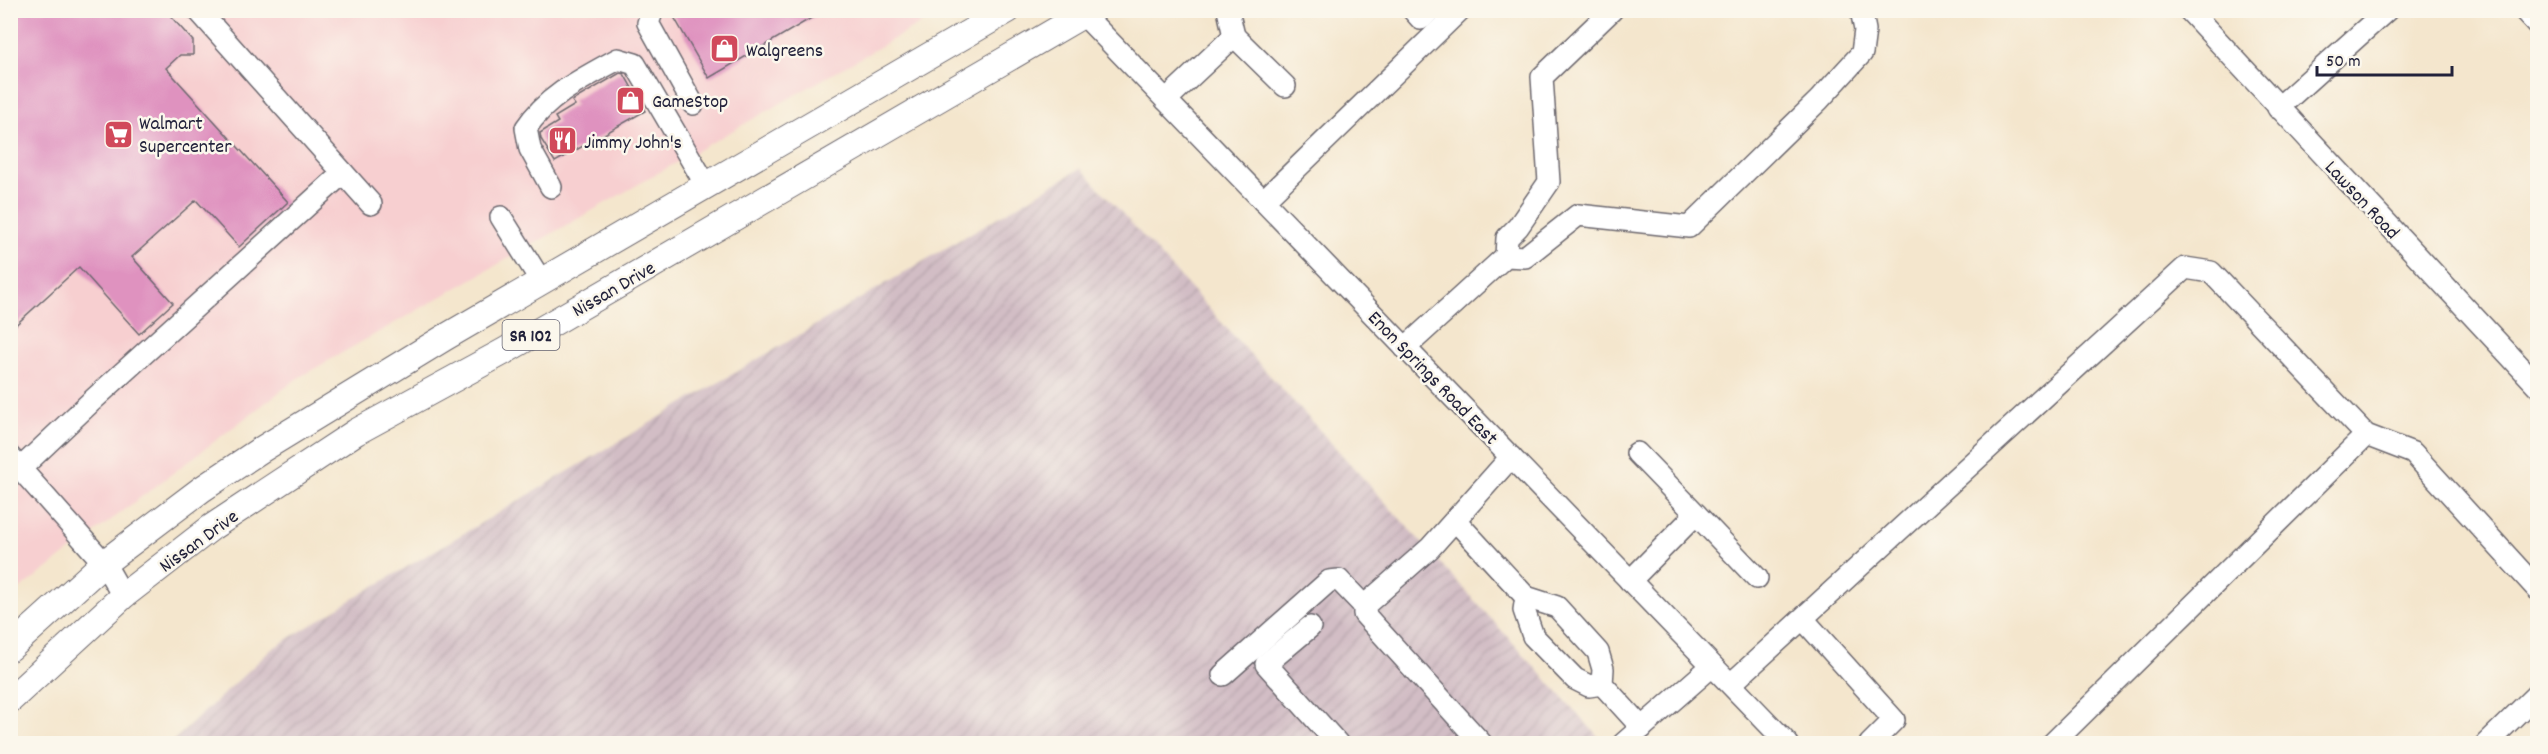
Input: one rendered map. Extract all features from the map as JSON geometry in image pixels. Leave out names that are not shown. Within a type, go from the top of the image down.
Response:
[{"type":"main road","name":"Nissan Drive","points":[[10,648],[104,563],[202,489],[259,451],[541,281],[1008,10]]},
{"type":"main road","name":"Nissan Drive","points":[[10,700],[123,596],[212,527],[356,432],[503,352],[1085,12]]},
{"type":"street","points":[[198,10],[371,204]]},
{"type":"street","points":[[653,10],[648,22],[693,104]]},
{"type":"street","points":[[1228,10],[1234,36],[1285,86]]},
{"type":"street","points":[[1263,201],[1424,19],[1460,10]]},
{"type":"street","points":[[1405,348],[1506,256],[1507,238],[1518,227],[1549,182],[1542,77],[1612,10]]},
{"type":"street","points":[[1506,256],[1525,257],[1578,215],[1689,227],[1819,100],[1862,53],[1866,30],[1860,10]]},
{"type":"street","name":"Lawson Road","points":[[2189,10],[2538,386]]},
{"type":"street","points":[[2278,108],[2387,10]]},
{"type":"street","points":[[2524,10],[2538,25]]},
{"type":"street","name":"Enon Springs Road East","points":[[1085,12],[1263,201],[1731,684],[1777,740]]},
{"type":"street","points":[[1166,100],[1234,36]]},
{"type":"street","points":[[551,187],[530,149],[526,128],[568,87],[618,59],[635,64],[706,185]]},
{"type":"street","points":[[123,596],[104,563],[15,463],[94,399],[343,173]]},
{"type":"street","points":[[501,217],[541,281]]},
{"type":"street","points":[[1731,684],[2185,268],[2211,272],[2366,435],[2413,453],[2538,590]]},
{"type":"street","points":[[2052,744],[2366,435]]},
{"type":"street","points":[[1637,453],[1756,578]]},
{"type":"street","points":[[1364,606],[1430,548],[1511,457]]},
{"type":"street","points":[[1630,581],[1696,514]]},
{"type":"street","points":[[1455,520],[1526,597],[1557,607],[1598,652],[1602,660],[1602,684],[1642,728]]},
{"type":"street","points":[[1223,675],[1329,581],[1339,580],[1364,606],[1364,614],[1482,744]]},
{"type":"street","points":[[1526,597],[1525,616],[1538,642],[1575,679],[1589,686],[1602,684]]},
{"type":"street","points":[[1803,619],[1894,720],[1869,744]]},
{"type":"street","points":[[1310,627],[1266,664],[1338,744]]},
{"type":"street","points":[[1623,744],[1712,666]]},
{"type":"street","points":[[2486,744],[2538,693]]},
{"type":"shaded area","points":[[11,11],[937,11],[934,16],[298,378],[11,596]]},
{"type":"shaded area","points":[[1081,168],[1604,743],[170,744],[272,649]]},
{"type":"building","name":"Walmart Supercenter","points":[[10,10],[165,10],[193,41],[193,55],[180,55],[166,68],[288,202],[239,247],[196,200],[132,257],[173,303],[139,334],[79,267],[10,330]]},
{"type":"building","name":"Walgreens","points":[[670,10],[825,10],[709,78]]},
{"type":"building","points":[[620,73],[624,74],[645,111],[555,162],[541,139],[540,133],[558,122],[555,117],[575,105],[572,101]]},
{"type":"place","name":"Walgreens","points":[[725,49]]},
{"type":"place","name":"GameStop","points":[[631,100]]},
{"type":"place","name":"Walmart Supercenter","points":[[118,134]]},
{"type":"place","name":"Jimmy John's","points":[[563,141]]}]
